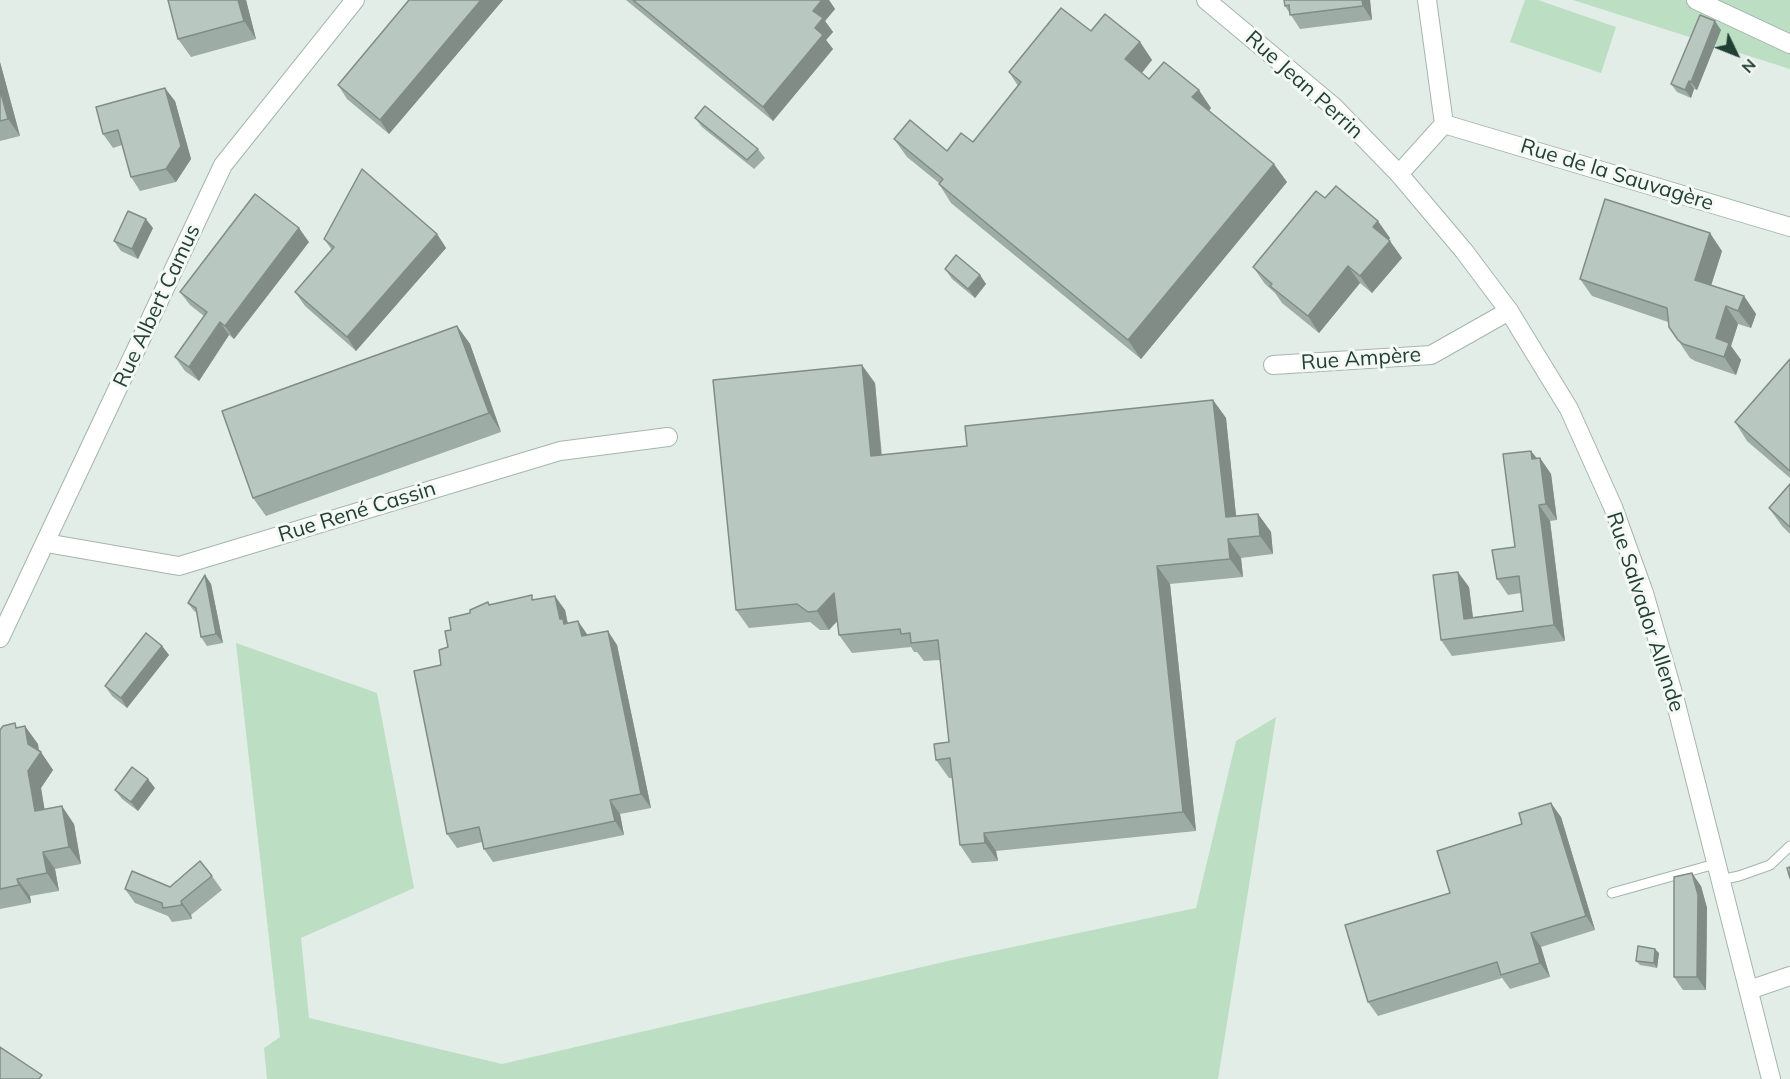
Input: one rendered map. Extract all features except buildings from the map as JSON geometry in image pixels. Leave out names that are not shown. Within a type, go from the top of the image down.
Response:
[{"type":"street","name":"Rue Albert Camus","points":[[1,634],[223,165],[355,0]]},
{"type":"street","name":"Rue Jean Perrin","points":[[1206,0],[1334,107],[1399,174]]},
{"type":"street","points":[[1399,174],[1444,124],[1427,0]]},
{"type":"street","points":[[1696,0],[1790,44]]},
{"type":"street","name":"Rue de la Sauvagère","points":[[1444,124],[1790,227]]},
{"type":"street","name":"Rue Salvador Allende","points":[[1399,174],[1464,251],[1509,311],[1569,409],[1613,507],[1644,593],[1675,700],[1771,1079]]},
{"type":"street","name":"Rue Ampère","points":[[1273,365],[1431,355],[1509,311]]},
{"type":"street","name":"Rue René Cassin","points":[[46,543],[179,566],[560,451],[668,437]]},
{"type":"street","points":[[1749,990],[1790,976]]},
{"type":"lane","points":[[1612,893],[1718,872],[1739,876],[1770,865],[1790,846]]},
{"type":"green space","points":[[1525,0],[1538,0],[1616,27],[1601,73],[1510,42]]},
{"type":"green space","points":[[1573,0],[1790,0],[1790,69]]},
{"type":"green space","points":[[236,643],[377,693],[414,888],[301,938],[309,1018],[502,1064],[961,958],[1196,908],[1236,741],[1276,717],[1218,1079],[267,1079],[264,1048],[280,1037]]}]
